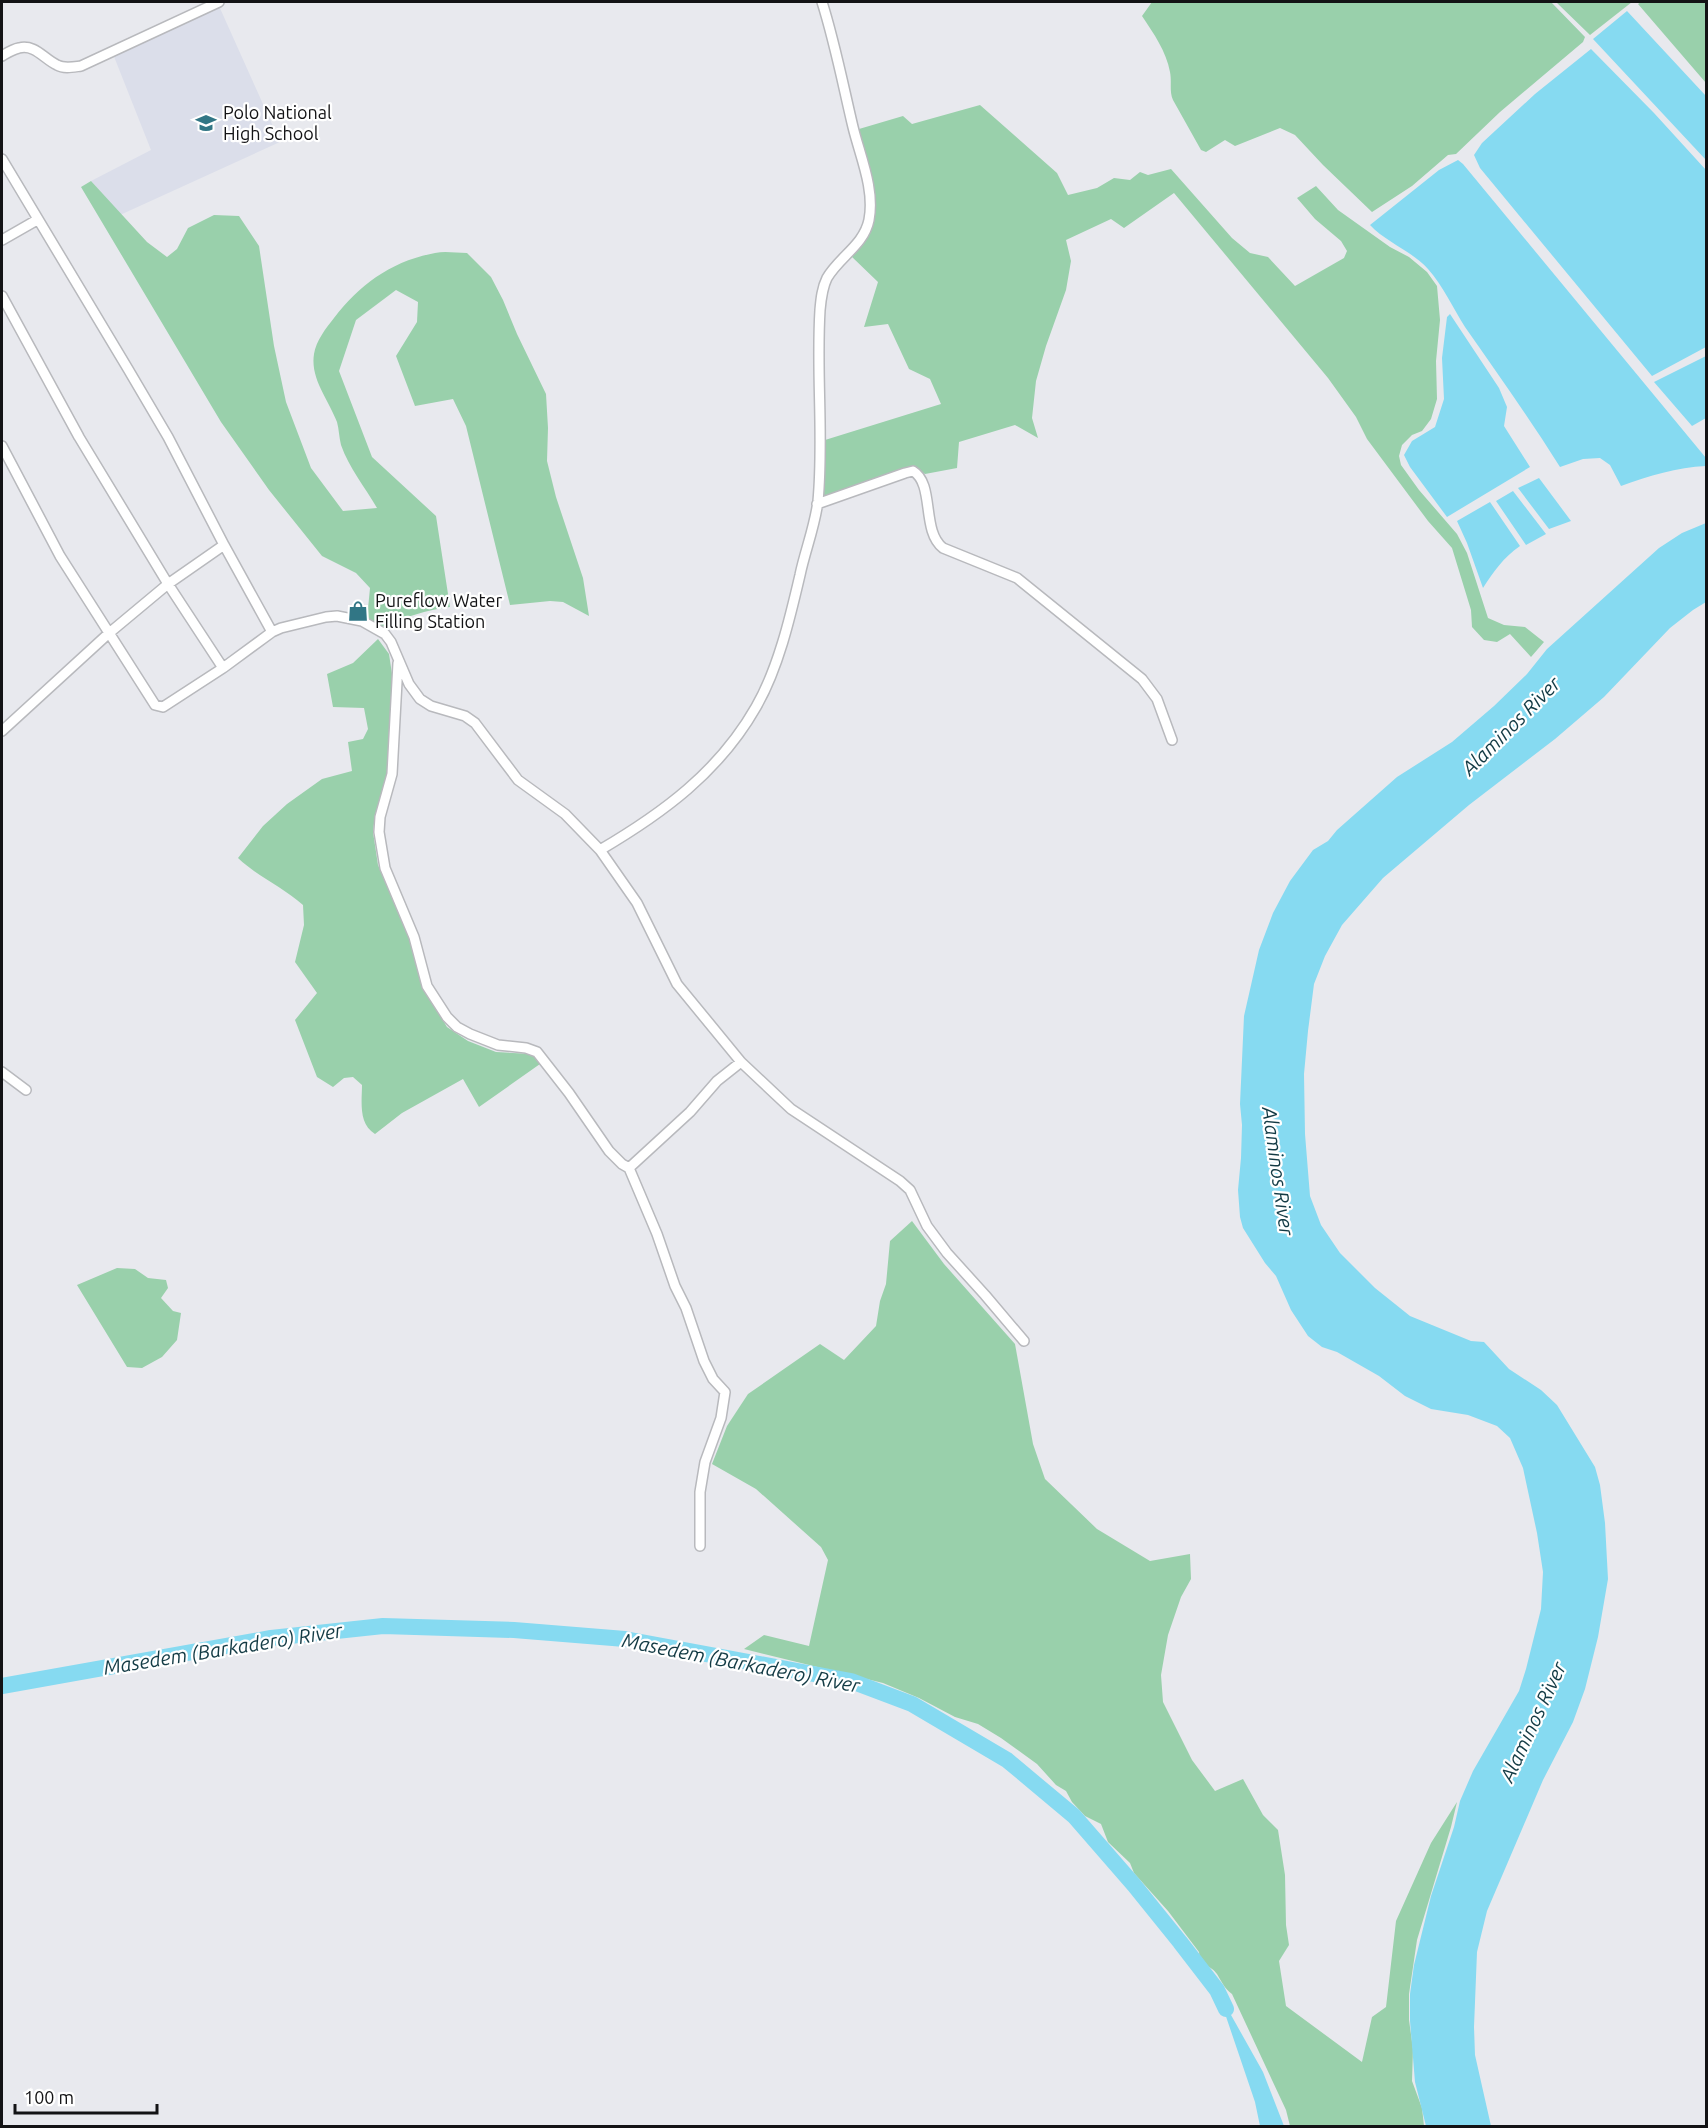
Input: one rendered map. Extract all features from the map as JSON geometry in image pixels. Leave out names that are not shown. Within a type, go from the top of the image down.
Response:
[{"type":"street","points":[[2,56],[18,48],[28,47],[65,68],[81,66],[219,2]]},
{"type":"street","points":[[600,850],[642,826],[670,806],[698,782],[743,728],[753,713],[776,661],[795,598],[818,504],[821,453],[819,377],[822,291],[827,278],[863,235],[869,221],[870,197],[837,51],[822,2]]},
{"type":"street","points":[[2,159],[168,437],[272,632]]},
{"type":"street","points":[[2,240],[37,220]]},
{"type":"street","points":[[2,296],[79,437],[168,584],[223,668]]},
{"type":"street","points":[[2,446],[60,556],[108,634],[155,705],[159,707],[164,707],[272,632],[282,628],[326,617],[351,619],[369,624],[385,634],[391,642],[409,684],[420,699],[431,706],[465,716],[476,723],[518,780],[565,814],[600,850],[637,903],[677,984],[741,1062],[791,1109],[893,1175],[910,1190],[927,1226],[946,1253],[991,1301],[1024,1341]]},
{"type":"street","points":[[818,504],[905,473],[913,471],[918,474],[922,482],[931,529],[938,544],[1017,578],[1142,680],[1157,699],[1172,740]]},
{"type":"street","points":[[2,731],[108,634],[168,584],[224,545]]},
{"type":"street","points":[[398,660],[392,774],[380,817],[379,832],[385,868],[414,936],[427,986],[447,1017],[470,1035],[498,1045],[526,1048],[537,1052],[609,1151],[629,1168],[657,1234],[675,1286],[686,1308],[704,1361],[712,1379],[725,1392],[721,1418],[705,1462],[700,1492],[700,1546]]},
{"type":"street","points":[[629,1168],[690,1112],[717,1081],[741,1062]]},
{"type":"street","points":[[2,1072],[26,1090]]},
{"type":"shaded area","name":"Polo National High School","points":[[219,6],[280,142],[120,215],[91,181],[151,150],[113,54]]},
{"type":"green space","points":[[1152,2],[1551,2],[1585,37],[1583,42],[1500,112],[1456,154],[1448,155],[1412,186],[1372,212],[1295,135],[1280,128],[1235,146],[1225,140],[1206,152],[1201,150],[1173,100],[1166,57],[1142,16]]},
{"type":"green space","points":[[1556,2],[1632,2],[1590,35]]},
{"type":"green space","points":[[1641,2],[1706,2],[1706,83],[1638,4]]},
{"type":"green space","points":[[980,105],[1057,173],[1068,195],[1097,188],[1114,178],[1130,180],[1140,172],[1148,175],[1171,169],[1232,238],[1250,253],[1268,257],[1295,286],[1344,258],[1347,251],[1341,241],[1315,219],[1297,198],[1316,186],[1338,210],[1390,247],[1409,257],[1427,272],[1437,286],[1440,320],[1436,361],[1437,399],[1431,419],[1422,431],[1412,435],[1402,445],[1399,456],[1401,465],[1457,534],[1467,553],[1488,618],[1504,625],[1525,627],[1544,642],[1531,657],[1510,634],[1497,642],[1484,640],[1472,627],[1471,610],[1452,548],[1428,521],[1367,439],[1356,417],[1328,378],[1174,193],[1124,228],[1111,219],[1066,240],[1071,261],[1066,290],[1036,381],[1032,418],[1038,438],[1015,425],[959,442],[957,468],[925,474],[917,469],[821,500],[825,440],[941,404],[930,379],[909,369],[888,324],[864,327],[878,282],[851,256],[861,246],[873,197],[859,129],[903,116],[912,124]]},
{"type":"green space","points":[[91,181],[147,242],[167,257],[177,249],[188,228],[214,215],[239,216],[259,246],[274,346],[286,402],[311,468],[343,511],[377,508],[344,453],[337,422],[317,381],[314,354],[319,340],[334,318],[355,295],[391,268],[435,253],[467,253],[491,277],[546,394],[547,461],[556,497],[583,578],[589,616],[563,602],[510,605],[466,426],[453,399],[415,406],[396,356],[417,322],[418,302],[396,290],[356,320],[339,371],[372,457],[436,516],[450,607],[416,614],[383,627],[367,619],[370,588],[356,573],[322,556],[269,490],[221,422],[81,187]]},
{"type":"green space","points":[[378,639],[389,654],[392,674],[387,776],[375,815],[373,832],[378,865],[412,944],[421,984],[447,1027],[468,1041],[496,1052],[532,1054],[540,1064],[479,1107],[463,1079],[402,1113],[375,1134],[363,1118],[362,1085],[353,1077],[344,1078],[333,1087],[317,1077],[295,1020],[317,993],[295,962],[304,925],[303,905],[238,858],[263,826],[287,804],[322,779],[352,771],[348,742],[363,739],[368,729],[364,708],[333,707],[327,674],[353,663]]},
{"type":"green space","points":[[912,1221],[944,1264],[1015,1344],[1033,1444],[1045,1479],[1097,1529],[1150,1561],[1190,1554],[1191,1579],[1181,1597],[1168,1635],[1161,1675],[1163,1702],[1192,1760],[1215,1791],[1243,1779],[1263,1815],[1278,1830],[1285,1875],[1286,1925],[1289,1945],[1279,1961],[1286,2006],[1362,2062],[1372,2017],[1386,2007],[1396,1921],[1431,1843],[1457,1802],[1417,1940],[1409,1994],[1409,2020],[1413,2049],[1412,2081],[1422,2108],[1424,2126],[1290,2126],[1286,2110],[1232,1994],[1215,1971],[1201,1960],[1199,1952],[1168,1911],[1134,1873],[1130,1863],[1108,1842],[1101,1824],[1085,1816],[1072,1802],[1066,1791],[1056,1785],[1037,1764],[978,1724],[955,1717],[919,1698],[883,1683],[744,1649],[764,1635],[809,1646],[828,1560],[821,1547],[756,1489],[712,1464],[727,1426],[748,1394],[820,1344],[844,1360],[876,1326],[880,1301],[886,1284],[890,1241]]},
{"type":"green space","points":[[117,1268],[135,1269],[148,1278],[166,1280],[168,1288],[161,1298],[173,1311],[181,1313],[177,1340],[162,1357],[142,1368],[127,1367],[77,1285]]},
{"type":"water","points":[[1627,11],[1706,96],[1706,160],[1593,39]]},
{"type":"water","points":[[1591,49],[1706,170],[1706,347],[1652,376],[1480,168],[1474,155],[1482,143],[1535,94]]},
{"type":"water","points":[[1458,160],[1706,458],[1706,466],[1684,468],[1621,486],[1610,465],[1600,458],[1583,459],[1560,467],[1428,269],[1370,225],[1439,170]]},
{"type":"water","points":[[1450,314],[1499,388],[1507,407],[1504,426],[1530,467],[1447,517],[1410,467],[1404,455],[1412,441],[1435,427],[1444,399],[1442,358],[1447,317]]},
{"type":"water","points":[[1706,356],[1706,418],[1692,426],[1654,382]]},
{"type":"water","points":[[1539,478],[1571,521],[1549,529],[1518,488]]},
{"type":"water","points":[[1513,491],[1546,534],[1526,545],[1496,501]]},
{"type":"water","points":[[1490,502],[1520,546],[1499,565],[1483,588],[1457,521]]},
{"type":"water","name":"Alaminos River","points":[[1706,523],[1706,602],[1670,628],[1604,697],[1555,739],[1469,805],[1383,878],[1342,925],[1325,956],[1314,984],[1304,1074],[1305,1134],[1310,1196],[1321,1225],[1340,1253],[1375,1288],[1410,1316],[1471,1341],[1484,1342],[1509,1369],[1541,1390],[1557,1405],[1595,1467],[1605,1523],[1608,1579],[1598,1637],[1585,1689],[1573,1722],[1543,1780],[1487,1911],[1477,1952],[1475,2055],[1491,2126],[1426,2126],[1415,2082],[1410,2021],[1410,1994],[1414,1965],[1431,1896],[1454,1827],[1460,1801],[1473,1771],[1519,1691],[1526,1669],[1541,1609],[1543,1572],[1537,1533],[1523,1468],[1510,1438],[1497,1426],[1468,1415],[1431,1409],[1405,1396],[1379,1376],[1337,1352],[1322,1347],[1308,1336],[1291,1310],[1276,1276],[1243,1228],[1238,1190],[1241,1158],[1240,1104],[1244,1016],[1259,950],[1273,913],[1290,881],[1313,850],[1328,841],[1337,830],[1397,777],[1452,742],[1494,706],[1527,674],[1547,649],[1659,548],[1682,533]]},
{"type":"water","points":[[1217,1990],[1263,2072],[1284,2126],[1260,2126],[1255,2102]]},
{"type":"waterway","name":"Masedem (Barkadero) River","points":[[2,1686],[271,1638],[383,1626],[514,1630],[625,1639],[851,1681],[912,1704],[1007,1760],[1074,1816],[1180,1942],[1217,1990],[1226,2009]]},
{"type":"place","name":"Polo National High School","points":[[206,123]]},
{"type":"place","name":"Pureflow Water Filling Station","points":[[358,611]]}]
